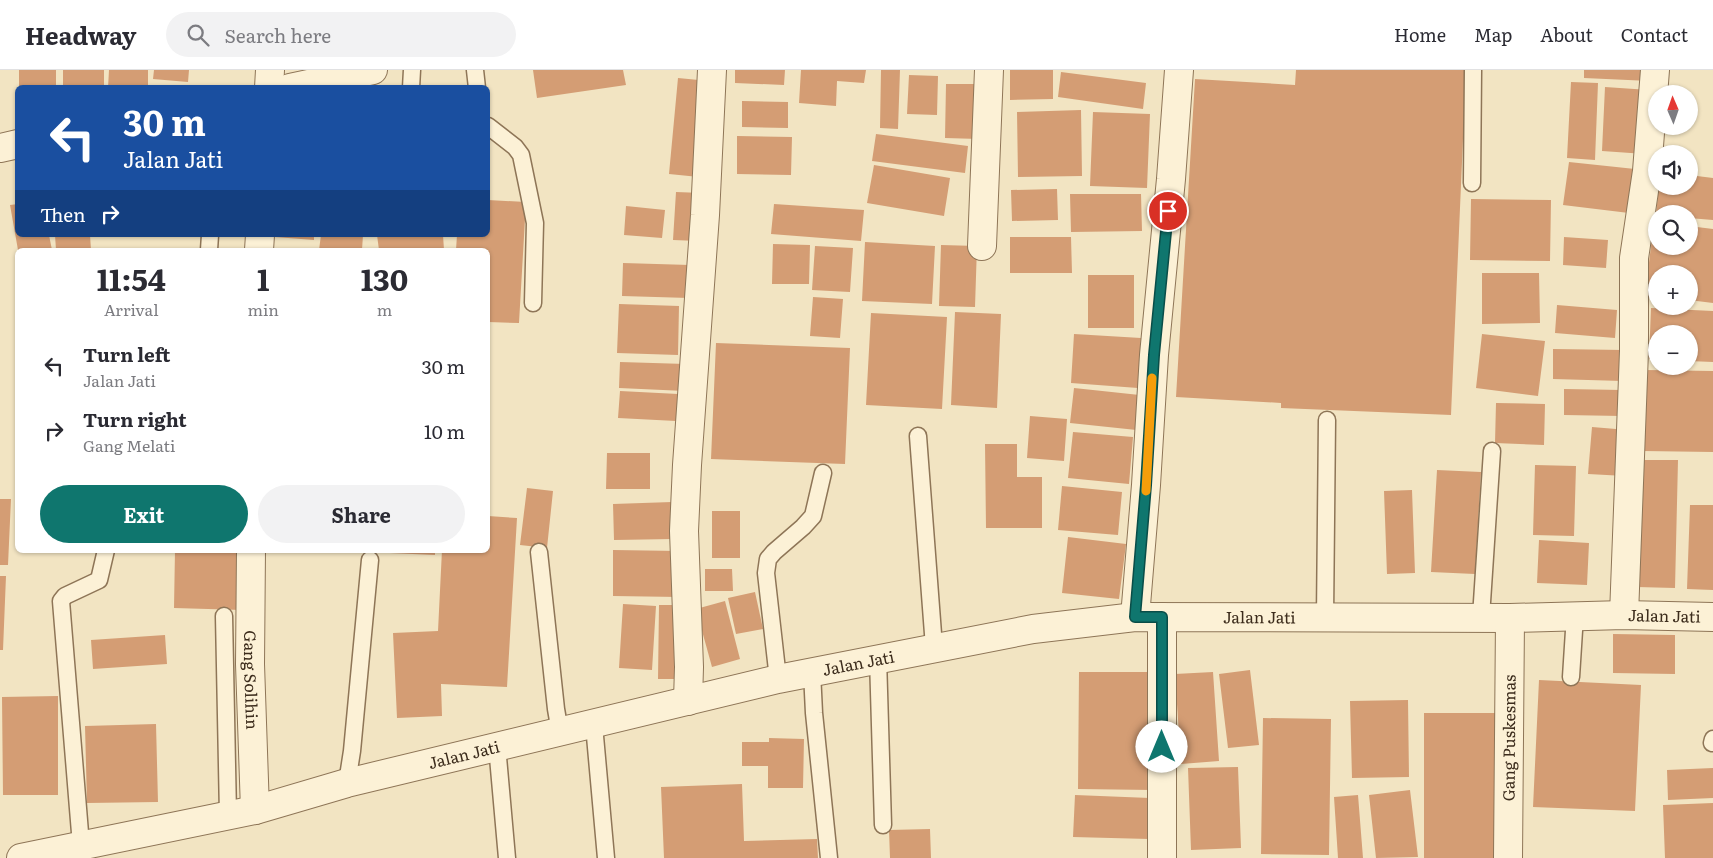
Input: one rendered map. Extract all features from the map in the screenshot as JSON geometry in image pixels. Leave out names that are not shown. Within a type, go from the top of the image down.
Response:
[{"type":"street","points":[[269,85],[270,70]]},
{"type":"street","points":[[304,85],[373,70]]},
{"type":"street","points":[[688,701],[689,667],[684,531],[705,215],[712,70]]},
{"type":"street","points":[[982,246],[989,70]]},
{"type":"street","points":[[1135,617],[1154,355],[1171,179],[1179,70]]},
{"type":"street","points":[[1624,615],[1634,351],[1634,258],[1647,171],[1656,70]]},
{"type":"street","points":[[0,148],[15,145]]},
{"type":"street","name":"Gang Solihin","points":[[251,553],[250,664],[255,810]]},
{"type":"street","name":"Jalan Jati","points":[[21,858],[255,810],[347,783],[497,746],[594,725],[778,679],[1033,628],[1135,617],[1510,618],[1624,615],[1713,617]]},
{"type":"street","points":[[1162,617],[1162,858]]},
{"type":"street","name":"Gang Puskesmas","points":[[1508,858],[1510,618]]},
{"type":"lane","points":[[411,85],[412,70]]},
{"type":"lane","points":[[476,70],[477,85]]},
{"type":"lane","points":[[1472,183],[1473,70]]},
{"type":"lane","points":[[490,128],[515,147],[521,155],[535,224],[533,303]]},
{"type":"lane","points":[[1325,617],[1327,420]]},
{"type":"lane","points":[[918,436],[934,647]]},
{"type":"lane","points":[[1480,617],[1492,450]]},
{"type":"lane","points":[[778,679],[766,573],[768,559],[813,516],[823,473]]},
{"type":"lane","points":[[539,552],[560,732]]},
{"type":"lane","points":[[81,845],[61,601],[65,596],[99,580],[105,553]]},
{"type":"lane","points":[[347,783],[352,751],[370,560]]},
{"type":"lane","points":[[1571,677],[1575,615]]},
{"type":"lane","points":[[224,616],[228,815]]},
{"type":"lane","points":[[878,658],[883,825]]},
{"type":"lane","points":[[812,672],[814,712],[829,858]]},
{"type":"lane","points":[[594,725],[606,858]]},
{"type":"lane","points":[[1712,743],[1713,739]]},
{"type":"lane","points":[[497,746],[507,858]]},
{"type":"building","points":[[19,70],[56,70],[56,85],[19,85]]},
{"type":"building","points":[[63,70],[104,70],[104,85],[63,85]]},
{"type":"building","points":[[109,70],[148,70],[148,85],[108,85]]},
{"type":"building","points":[[154,70],[189,70],[188,82],[153,79]]},
{"type":"building","points":[[533,70],[623,70],[626,85],[537,98]]},
{"type":"building","points":[[735,70],[785,70],[784,85],[735,83]]},
{"type":"building","points":[[801,70],[866,70],[864,83],[837,81],[836,106],[799,103]]},
{"type":"building","points":[[881,70],[900,70],[898,129],[880,128]]},
{"type":"building","points":[[1010,70],[1053,70],[1053,99],[1010,100]]},
{"type":"building","points":[[1296,70],[1466,70],[1451,415],[1281,408],[1281,403],[1176,397],[1195,79],[1295,85]]},
{"type":"building","points":[[1584,70],[1650,70],[1650,81],[1584,78]]},
{"type":"building","points":[[1061,72],[1146,83],[1143,109],[1058,97]]},
{"type":"building","points":[[909,75],[938,76],[937,115],[907,114]]},
{"type":"building","points":[[678,78],[709,81],[699,177],[669,174]]},
{"type":"building","points":[[1571,82],[1598,83],[1595,160],[1567,158]]},
{"type":"building","points":[[946,84],[980,84],[979,139],[945,138]]},
{"type":"building","points":[[1605,87],[1648,90],[1645,154],[1602,151]]},
{"type":"building","points":[[742,101],[788,102],[788,128],[742,127]]},
{"type":"building","points":[[1081,110],[1082,176],[1018,177],[1017,112]]},
{"type":"building","points":[[1093,112],[1150,114],[1147,188],[1090,186]]},
{"type":"building","points":[[876,134],[968,146],[965,173],[872,161]]},
{"type":"building","points":[[737,136],[792,137],[791,175],[737,174]]},
{"type":"building","points":[[1569,162],[1635,169],[1629,213],[1563,205]]},
{"type":"building","points":[[874,165],[950,178],[944,216],[867,203]]},
{"type":"building","points":[[1698,176],[1713,178],[1713,220],[1698,219],[1698,205],[1657,205],[1658,195],[1698,195]]},
{"type":"building","points":[[1057,189],[1058,220],[1012,221],[1011,190]]},
{"type":"building","points":[[676,192],[702,193],[699,241],[673,240]]},
{"type":"building","points":[[1070,194],[1141,194],[1142,231],[1071,232]]},
{"type":"building","points":[[1471,199],[1551,200],[1550,261],[1470,260]]},
{"type":"building","points":[[490,200],[526,202],[519,323],[490,322],[490,248],[456,248],[457,237],[490,237]]},
{"type":"building","points":[[15,204],[15,233],[10,205]]},
{"type":"building","points":[[774,204],[864,210],[861,241],[771,234]]},
{"type":"building","points":[[626,206],[665,210],[662,238],[624,235]]},
{"type":"building","points":[[1698,227],[1713,229],[1713,303],[1698,301],[1698,265],[1649,265],[1650,255],[1698,255]]},
{"type":"building","points":[[16,237],[49,237],[52,248],[18,248]]},
{"type":"building","points":[[55,237],[90,237],[91,248],[56,248]]},
{"type":"building","points":[[275,237],[314,237],[314,240]]},
{"type":"building","points":[[321,237],[363,237],[362,248],[319,248]]},
{"type":"building","points":[[377,237],[443,237],[444,248],[379,248]]},
{"type":"building","points":[[1010,237],[1071,237],[1072,273],[1010,273]]},
{"type":"building","points":[[1564,237],[1608,240],[1606,268],[1563,265]]},
{"type":"building","points":[[865,242],[935,246],[932,304],[862,301]]},
{"type":"building","points":[[773,244],[810,245],[809,284],[772,284]]},
{"type":"building","points":[[941,245],[977,246],[975,307],[939,306]]},
{"type":"building","points":[[815,246],[853,248],[850,292],[812,290]]},
{"type":"building","points":[[623,263],[690,265],[689,298],[622,296]]},
{"type":"building","points":[[1648,271],[1648,295],[1645,295]]},
{"type":"building","points":[[1482,273],[1539,273],[1540,323],[1482,324]]},
{"type":"building","points":[[1088,275],[1134,275],[1134,328],[1088,328]]},
{"type":"building","points":[[813,297],[843,299],[840,338],[810,336]]},
{"type":"building","points":[[619,304],[679,306],[678,355],[617,353]]},
{"type":"building","points":[[1557,305],[1617,310],[1615,338],[1555,333]]},
{"type":"building","points":[[1698,310],[1713,311],[1713,362],[1698,361],[1698,325],[1650,325],[1651,315],[1698,315]]},
{"type":"building","points":[[955,312],[1001,314],[997,408],[951,405]]},
{"type":"building","points":[[871,313],[947,317],[942,409],[866,405]]},
{"type":"building","points":[[1074,334],[1141,338],[1138,388],[1071,383]]},
{"type":"building","points":[[1482,334],[1545,341],[1538,396],[1476,388]]},
{"type":"building","points":[[716,343],[850,348],[845,464],[711,459]]},
{"type":"building","points":[[1553,349],[1624,350],[1623,381],[1553,379]]},
{"type":"building","points":[[620,362],[686,364],[685,391],[619,388]]},
{"type":"building","points":[[1645,370],[1648,370],[1648,375],[1698,375],[1698,371],[1713,371],[1713,452],[1643,451]]},
{"type":"building","points":[[1074,388],[1149,396],[1146,431],[1070,423]]},
{"type":"building","points":[[1564,389],[1622,390],[1622,416],[1564,415]]},
{"type":"building","points":[[620,391],[678,394],[676,421],[618,418]]},
{"type":"building","points":[[1496,403],[1545,404],[1544,445],[1495,443]]},
{"type":"building","points":[[1030,416],[1067,419],[1064,461],[1027,458]]},
{"type":"building","points":[[1592,427],[1628,430],[1625,476],[1588,474]]},
{"type":"building","points":[[1073,432],[1133,437],[1129,484],[1068,478]]},
{"type":"building","points":[[985,444],[1017,444],[1017,477],[1042,477],[1042,528],[986,528]]},
{"type":"building","points":[[607,453],[650,453],[650,489],[606,489]]},
{"type":"building","points":[[1639,460],[1678,460],[1675,588],[1637,587]]},
{"type":"building","points":[[1535,465],[1576,466],[1574,536],[1533,535]]},
{"type":"building","points":[[1437,470],[1481,472],[1475,574],[1431,572]]},
{"type":"building","points":[[1062,486],[1122,492],[1118,535],[1058,530]]},
{"type":"building","points":[[527,488],[553,491],[547,548],[520,545]]},
{"type":"building","points":[[1412,490],[1415,573],[1387,574],[1384,491]]},
{"type":"building","points":[[0,499],[11,499],[8,565],[0,565]]},
{"type":"building","points":[[672,502],[673,539],[614,540],[613,504]]},
{"type":"building","points":[[1690,505],[1713,505],[1713,590],[1687,589]]},
{"type":"building","points":[[712,511],[740,511],[740,558],[712,558]]},
{"type":"building","points":[[490,516],[517,518],[507,687],[441,684],[442,716],[397,718],[393,633],[438,631],[442,553],[490,553]]},
{"type":"building","points":[[1068,537],[1126,544],[1119,599],[1062,593]]},
{"type":"building","points":[[1539,540],[1589,543],[1587,585],[1537,583]]},
{"type":"building","points":[[613,550],[679,551],[679,597],[613,596]]},
{"type":"building","points":[[175,553],[243,553],[242,610],[174,608]]},
{"type":"building","points":[[390,553],[435,553],[435,555]]},
{"type":"building","points":[[705,569],[732,569],[733,591],[705,591]]},
{"type":"building","points":[[0,576],[6,576],[3,650],[0,650]]},
{"type":"building","points":[[755,592],[763,629],[736,634],[728,598]]},
{"type":"building","points":[[725,601],[740,659],[712,667],[696,609]]},
{"type":"building","points":[[623,604],[656,606],[652,670],[619,668]]},
{"type":"building","points":[[659,605],[681,605],[680,679],[658,679]]},
{"type":"building","points":[[1613,634],[1675,635],[1675,674],[1613,673]]},
{"type":"building","points":[[165,635],[167,664],[93,669],[91,640]]},
{"type":"building","points":[[1250,670],[1259,745],[1228,748],[1219,674]]},
{"type":"building","points":[[1079,672],[1154,672],[1153,790],[1078,789]]},
{"type":"building","points":[[1213,672],[1219,761],[1181,764],[1175,674]]},
{"type":"building","points":[[1539,680],[1641,685],[1635,811],[1533,807]]},
{"type":"building","points":[[58,696],[58,795],[3,795],[2,697]]},
{"type":"building","points":[[1408,700],[1409,777],[1352,778],[1350,701]]},
{"type":"building","points":[[1424,713],[1499,713],[1499,858],[1424,858]]},
{"type":"building","points":[[1263,718],[1331,719],[1329,855],[1261,854]]},
{"type":"building","points":[[156,724],[158,802],[87,803],[85,726]]},
{"type":"building","points":[[769,738],[804,739],[803,788],[768,788],[768,766],[742,766],[742,742],[769,742]]},
{"type":"building","points":[[1238,767],[1241,848],[1191,850],[1188,768]]},
{"type":"building","points":[[1713,768],[1713,798],[1668,800],[1667,770]]},
{"type":"building","points":[[742,784],[744,841],[817,839],[818,858],[664,858],[661,787]]},
{"type":"building","points":[[1410,790],[1418,857],[1376,858],[1369,795]]},
{"type":"building","points":[[1075,795],[1150,798],[1149,839],[1073,837]]},
{"type":"building","points":[[1358,795],[1363,858],[1338,858],[1334,797]]},
{"type":"building","points":[[1713,803],[1713,858],[1665,858],[1663,805]]},
{"type":"building","points":[[930,829],[931,858],[890,858],[889,830]]},
{"type":"slow traffic","points":[[1146,491],[1152,378]]},
{"type":"route","points":[[1162,747],[1162,617],[1135,617],[1154,355],[1168,211]]}]
